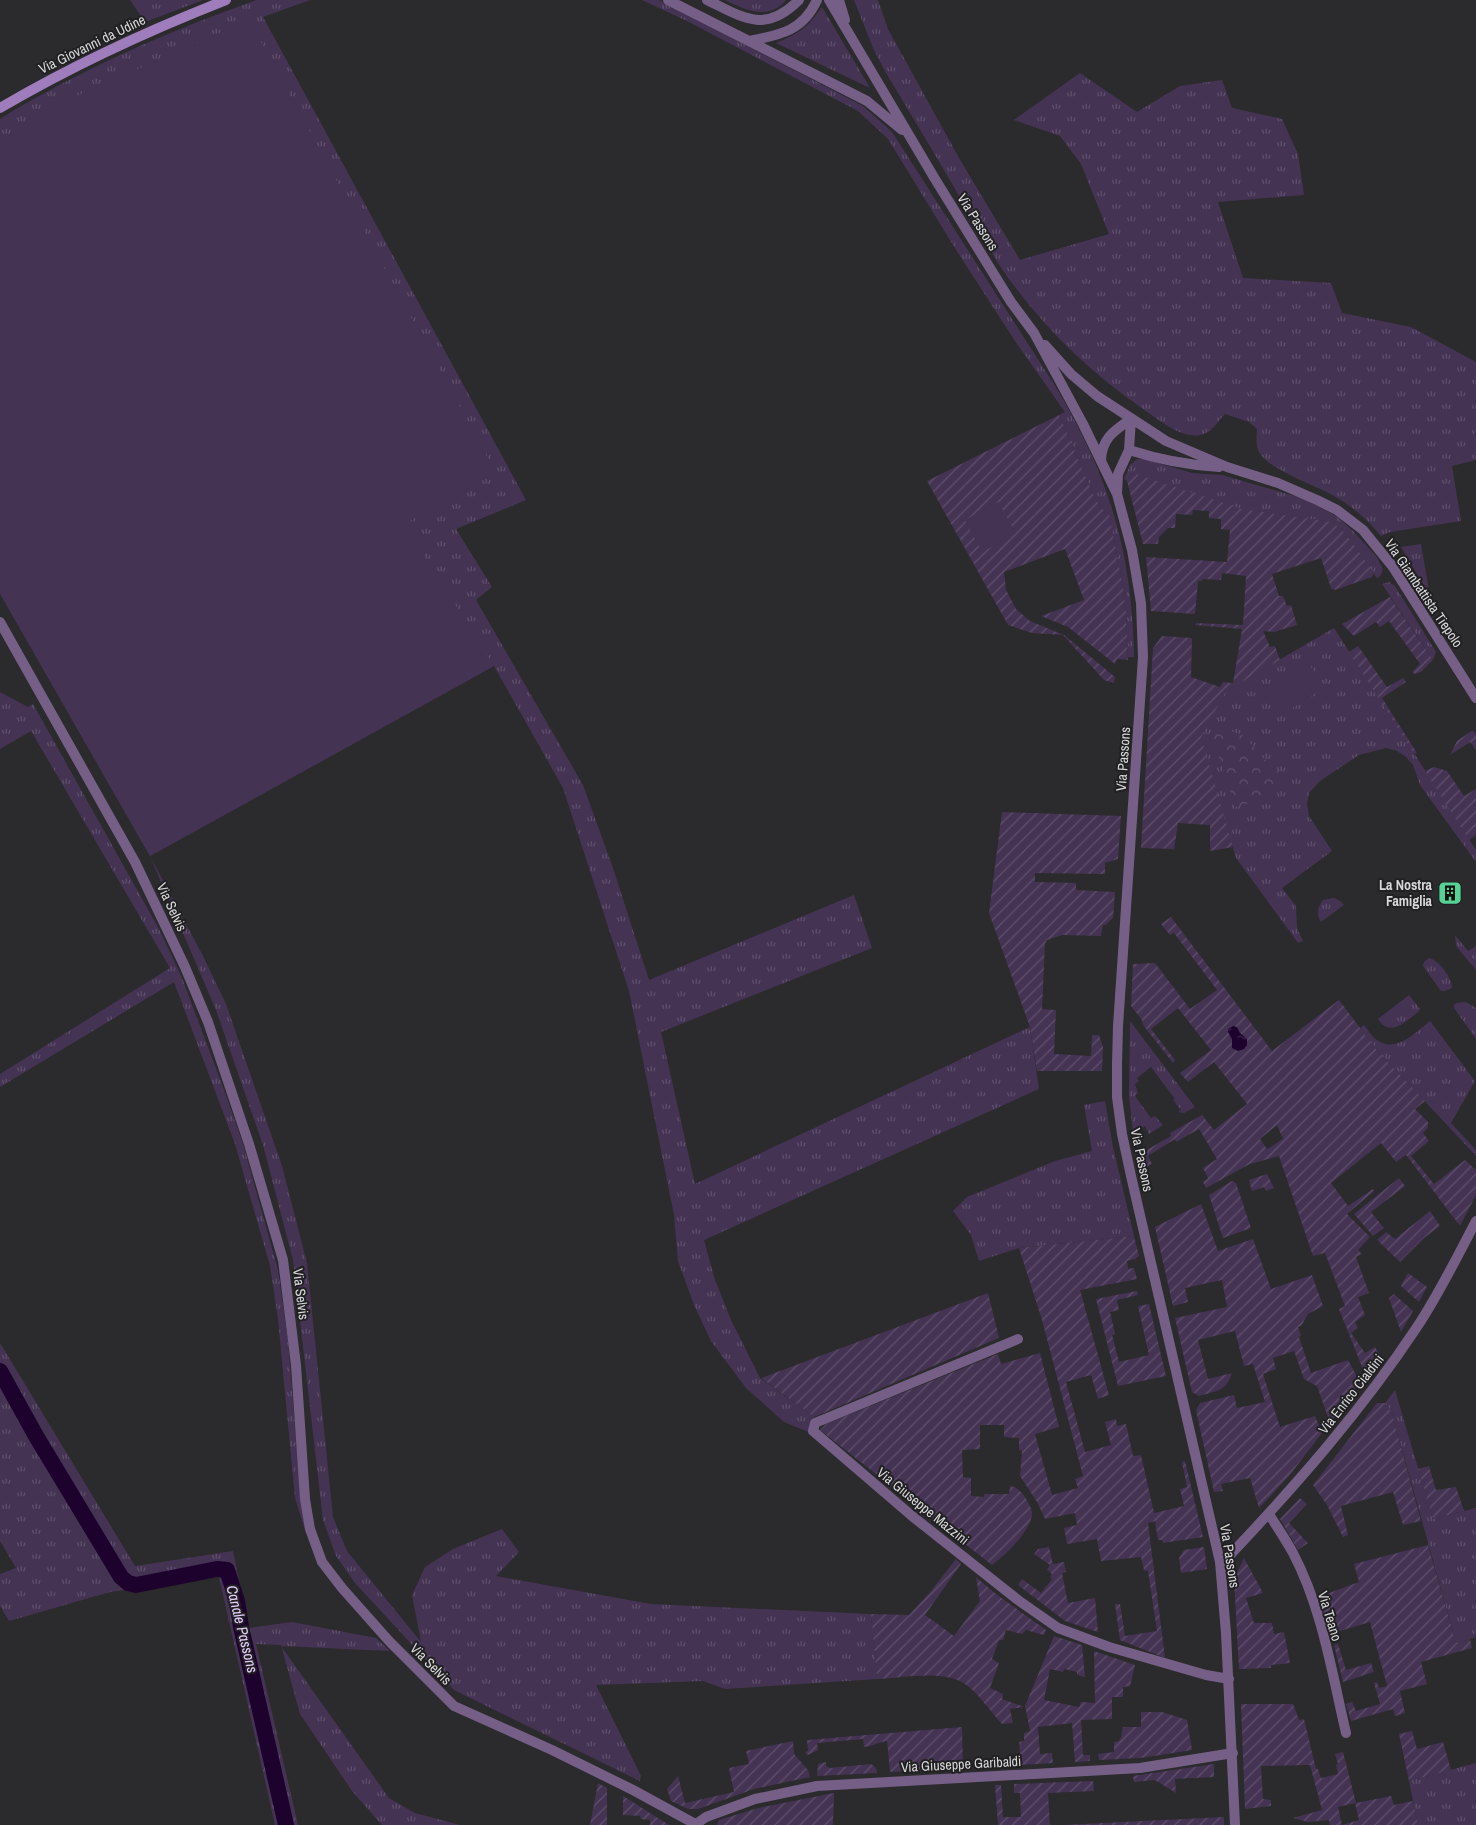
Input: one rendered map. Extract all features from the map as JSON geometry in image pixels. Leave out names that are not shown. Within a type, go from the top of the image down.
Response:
[{"type":"main road","name":"Via Giovanni da Udine","points":[[0,108],[71,67],[154,29],[226,0]]},
{"type":"street","points":[[668,0],[867,101],[909,136]]},
{"type":"street","points":[[707,0],[742,17],[761,21],[778,17],[799,0]]},
{"type":"street","points":[[749,41],[780,34],[792,29],[803,22],[813,10],[817,0]]},
{"type":"street","name":"Via Passons","points":[[829,0],[909,136],[1011,302],[1034,334],[1083,424],[1117,494],[1132,550],[1141,603],[1143,657],[1118,1026],[1117,1097],[1122,1134],[1131,1176],[1220,1562],[1229,1679],[1235,1825]]},
{"type":"street","points":[[839,0],[850,38]]},
{"type":"street","name":"Via Giambattista Tiepolo","points":[[1034,334],[1071,374],[1098,396],[1130,419],[1166,441],[1228,467],[1278,483],[1317,500],[1337,510],[1363,530],[1393,567],[1476,698]]},
{"type":"street","points":[[1101,461],[1101,449],[1111,434],[1130,419]]},
{"type":"street","name":"Via Passons","points":[[1117,494],[1118,474],[1129,450],[1130,419]]},
{"type":"street","name":"Via Giambattista Tiepolo","points":[[1129,450],[1161,460],[1193,465],[1228,467]]},
{"type":"street","name":"Via Selvis","points":[[0,622],[135,862],[185,967],[208,1022],[249,1144],[282,1260],[296,1365],[306,1499],[310,1529],[322,1562],[342,1588],[389,1641],[454,1706],[552,1750],[696,1824]]},
{"type":"street","name":"Via Enrico Cialdini","points":[[1220,1562],[1230,1556],[1305,1474],[1380,1382],[1418,1325],[1476,1221]]},
{"type":"street","name":"Via Giuseppe Mazzini","points":[[1018,1339],[815,1423],[813,1431],[915,1519],[1018,1600],[1058,1628],[1108,1647],[1206,1675],[1229,1679]]},
{"type":"street","name":"Via Teano","points":[[1269,1514],[1293,1554],[1310,1592],[1323,1636],[1346,1732]]},
{"type":"street","name":"Via Giuseppe Garibaldi","points":[[696,1824],[706,1817],[755,1799],[817,1786],[1140,1768],[1233,1753]]},
{"type":"green space","points":[[130,0],[203,0],[145,22]]},
{"type":"green space","points":[[257,0],[310,0],[263,17],[526,500],[456,529],[492,587],[476,600],[583,785],[613,868],[649,980],[854,895],[872,948],[661,1032],[695,1184],[1030,1027],[1039,1089],[704,1240],[714,1277],[731,1320],[760,1378],[814,1417],[811,1433],[784,1422],[746,1388],[711,1341],[694,1305],[678,1261],[674,1215],[629,991],[563,788],[494,666],[150,856],[61,700],[0,371],[0,119],[93,68],[158,38],[224,12]]},
{"type":"green space","points":[[642,0],[659,0],[863,106],[892,132],[1057,389],[1091,454],[1115,517],[1123,550],[1129,583],[1134,657],[1128,657],[1126,612],[1122,581],[1109,513],[1101,508],[1095,498],[1059,415],[1065,412],[1015,341],[888,139],[858,111],[687,21]]},
{"type":"green space","points":[[725,0],[786,0],[772,10],[757,12]]},
{"type":"green space","points":[[854,0],[878,0],[888,29],[959,158],[1020,260],[1109,234],[1081,164],[1060,136],[1014,120],[1080,73],[1137,112],[1180,86],[1222,80],[1232,108],[1282,119],[1298,154],[1304,195],[1218,202],[1243,278],[1331,283],[1342,313],[1411,327],[1476,362],[1476,460],[1452,466],[1461,521],[1390,532],[1381,536],[1371,524],[1341,500],[1293,477],[1264,459],[1257,446],[1257,429],[1249,422],[1225,414],[1211,430],[1204,434],[1185,434],[1156,418],[1090,368],[1043,322],[1009,279],[992,253],[886,73],[873,48]]},
{"type":"green space","points":[[822,7],[870,88],[776,43],[802,29]]},
{"type":"green space","points":[[249,20],[496,473],[404,524],[494,666],[150,856],[0,594],[0,141],[77,96]]},
{"type":"green space","points":[[1059,415],[1095,498],[1101,508],[1109,513],[1122,581],[1126,612],[1128,660],[1117,659],[1115,664],[1068,627],[1041,616],[1084,600],[1065,549],[1004,572],[1006,590],[1016,609],[1030,621],[1064,635],[1115,677],[1114,683],[1104,680],[1063,635],[1032,633],[1008,625],[927,481]]},
{"type":"green space","points":[[1137,459],[1145,459],[1192,473],[1222,475],[1305,499],[1336,516],[1352,530],[1376,556],[1383,569],[1381,575],[1377,578],[1346,534],[1331,522],[1242,509],[1130,477],[1127,481],[1124,479],[1130,465]]},
{"type":"green space","points":[[1136,474],[1242,509],[1332,522],[1346,534],[1374,573],[1372,577],[1335,590],[1331,588],[1321,558],[1272,574],[1279,596],[1283,596],[1287,606],[1291,605],[1297,625],[1274,632],[1263,631],[1270,647],[1275,646],[1280,660],[1226,691],[1201,737],[1233,847],[1210,851],[1210,825],[1178,823],[1174,849],[1141,848],[1153,648],[1162,636],[1192,638],[1191,677],[1220,687],[1223,682],[1233,683],[1242,629],[1195,625],[1196,623],[1243,625],[1246,576],[1222,573],[1221,580],[1203,579],[1198,581],[1195,614],[1151,611],[1146,557],[1227,562],[1230,530],[1221,529],[1221,519],[1209,518],[1209,511],[1193,510],[1192,515],[1176,514],[1175,528],[1168,528],[1159,537],[1158,544],[1143,544],[1127,481],[1129,477]]},
{"type":"green space","points":[[998,502],[1016,533],[982,552],[965,520]]},
{"type":"green space","points":[[1421,544],[1430,596],[1401,547]]},
{"type":"green space","points":[[1389,582],[1395,586],[1436,652],[1433,660],[1382,584]]},
{"type":"green space","points":[[1390,597],[1433,660],[1421,672],[1415,674],[1412,672],[1420,664],[1389,621],[1380,627],[1376,622],[1354,636],[1342,624]]},
{"type":"green space","points":[[1334,628],[1476,850],[1476,862],[1420,785],[1413,765],[1406,757],[1397,751],[1386,748],[1359,755],[1320,781],[1309,793],[1307,804],[1309,816],[1332,851],[1282,888],[1296,906],[1297,928],[1303,941],[1298,943],[1236,858],[1200,737],[1226,691]]},
{"type":"green space","points":[[1358,646],[1387,687],[1403,678],[1406,682],[1382,698],[1417,753],[1414,754],[1349,652]]},
{"type":"green space","points":[[1309,664],[1325,687],[1286,712],[1271,689]]},
{"type":"green space","points":[[0,692],[28,707],[33,704],[159,929],[182,978],[223,1087],[243,1144],[278,1270],[288,1341],[301,1502],[306,1533],[295,1498],[278,1319],[270,1266],[235,1144],[174,982],[0,1087],[0,1074],[170,968],[31,731],[0,749]]},
{"type":"green space","points":[[1219,726],[1244,736],[1270,765],[1282,775],[1265,800],[1235,807],[1213,738]]},
{"type":"green space","points":[[1473,730],[1476,734],[1476,750],[1470,742],[1450,755],[1457,741]]},
{"type":"green space","points":[[1434,767],[1447,771],[1464,796],[1476,789],[1476,835],[1469,840],[1425,771]]},
{"type":"green space","points":[[1002,812],[1121,816],[1118,859],[1105,863],[1105,874],[1035,873],[1035,882],[1076,883],[1076,890],[1115,892],[1113,918],[1103,925],[1101,936],[1062,935],[1047,940],[1045,944],[1042,1009],[1056,1010],[1054,1054],[1091,1056],[1092,1035],[1099,1035],[1103,1047],[1102,1071],[1037,1071],[1030,1027],[989,913]]},
{"type":"green space","points":[[150,856],[226,1004],[282,1166],[307,1263],[333,1517],[347,1551],[421,1642],[412,1595],[425,1567],[453,1549],[502,1529],[519,1552],[496,1576],[651,1604],[871,1614],[877,1679],[725,1689],[703,1681],[596,1685],[641,1776],[640,1781],[454,1690],[355,1583],[336,1556],[323,1520],[293,1260],[263,1145],[216,1010]]},
{"type":"green space","points":[[1334,898],[1344,905],[1321,922],[1318,916],[1319,906],[1323,900]]},
{"type":"green space","points":[[1171,917],[1272,1051],[1339,1000],[1375,1048],[1425,1101],[1415,1109],[1428,1122],[1428,1127],[1423,1133],[1429,1141],[1411,1156],[1434,1184],[1465,1160],[1476,1170],[1476,1195],[1460,1226],[1406,1155],[1396,1162],[1381,1143],[1331,1183],[1348,1206],[1373,1189],[1374,1191],[1347,1214],[1370,1237],[1358,1250],[1362,1254],[1356,1257],[1369,1293],[1358,1297],[1365,1315],[1355,1322],[1358,1328],[1351,1333],[1365,1353],[1375,1347],[1382,1358],[1366,1377],[1339,1309],[1345,1306],[1325,1253],[1313,1256],[1279,1156],[1250,1164],[1206,1188],[1203,1182],[1208,1178],[1203,1168],[1217,1159],[1199,1129],[1176,1142],[1175,1139],[1148,1156],[1152,1164],[1142,1170],[1138,1155],[1171,1136],[1170,1133],[1202,1115],[1214,1130],[1247,1104],[1214,1062],[1188,1082],[1180,1073],[1211,1050],[1178,1008],[1151,1029],[1175,1060],[1173,1063],[1143,1025],[1142,1020],[1131,1006],[1133,964],[1155,963],[1190,1009],[1217,990],[1174,933],[1170,935],[1161,924]],"holes":[[[1277,1125],[1283,1139],[1267,1149],[1260,1139]]]},
{"type":"green space","points":[[1455,935],[1468,951],[1476,946],[1476,970],[1456,946]]},
{"type":"green space","points":[[1429,958],[1437,962],[1444,970],[1450,979],[1452,988],[1441,991],[1423,966],[1424,962]]},
{"type":"green space","points":[[1409,995],[1420,1009],[1418,1012],[1403,1024],[1393,1028],[1383,1025],[1378,1019]]},
{"type":"green space","points":[[1466,1002],[1476,1008],[1476,1039],[1454,1008],[1456,1003]]},
{"type":"green space","points":[[1130,1021],[1195,1107],[1184,1113],[1178,1112],[1181,1110],[1173,1100],[1175,1099],[1151,1067],[1137,1078],[1139,1081],[1135,1084],[1138,1093],[1135,1096],[1151,1118],[1155,1116],[1163,1125],[1149,1134],[1145,1126],[1133,1133],[1129,1095]]},
{"type":"green space","points":[[1430,1021],[1475,1081],[1451,1123],[1476,1150],[1476,1156],[1375,1048],[1360,1028],[1364,1025],[1375,1039],[1384,1044],[1391,1044],[1398,1043],[1412,1036]]},
{"type":"green space","points":[[1105,1101],[1113,1147],[1134,1236],[1019,1248],[979,1261],[971,1235],[953,1211],[967,1197],[1055,1161],[1092,1151],[1084,1105]]},
{"type":"green space","points":[[1267,1174],[1274,1188],[1266,1191],[1264,1187],[1252,1191],[1249,1180]]},
{"type":"green space","points":[[1399,1178],[1405,1186],[1371,1212],[1384,1228],[1373,1236],[1354,1214]]},
{"type":"green space","points":[[1232,1181],[1236,1183],[1251,1228],[1223,1238],[1209,1195]]},
{"type":"green space","points":[[1201,1204],[1218,1251],[1253,1239],[1271,1289],[1312,1275],[1323,1306],[1308,1314],[1301,1326],[1298,1327],[1301,1335],[1299,1337],[1311,1373],[1348,1360],[1361,1384],[1330,1423],[1317,1386],[1304,1379],[1294,1351],[1273,1358],[1276,1369],[1263,1374],[1280,1427],[1315,1416],[1322,1433],[1289,1476],[1259,1508],[1250,1478],[1221,1484],[1223,1491],[1214,1492],[1196,1410],[1200,1403],[1234,1395],[1237,1408],[1265,1402],[1253,1364],[1244,1366],[1235,1331],[1198,1340],[1208,1379],[1232,1373],[1227,1384],[1220,1390],[1199,1396],[1192,1392],[1175,1318],[1227,1307],[1222,1280],[1185,1288],[1188,1302],[1173,1306],[1155,1227]]},
{"type":"green space","points":[[1430,1211],[1440,1226],[1424,1238],[1400,1262],[1377,1240],[1386,1232],[1395,1239]]},
{"type":"green space","points":[[1134,1236],[1139,1256],[1127,1261],[1128,1269],[1134,1268],[1137,1279],[1080,1290],[1109,1395],[1098,1399],[1091,1375],[1066,1382],[1085,1452],[1111,1445],[1105,1422],[1116,1419],[1117,1426],[1126,1424],[1133,1456],[1141,1455],[1154,1513],[1184,1506],[1180,1489],[1187,1487],[1182,1462],[1185,1461],[1203,1537],[1163,1543],[1162,1540],[1158,1540],[1155,1521],[1148,1523],[1165,1658],[1120,1640],[1115,1604],[1120,1604],[1125,1636],[1157,1631],[1148,1571],[1144,1570],[1141,1557],[1101,1561],[1097,1539],[1067,1544],[1064,1528],[1077,1525],[1075,1513],[1045,1519],[1037,1502],[1020,1476],[1022,1451],[1019,1450],[1019,1438],[1004,1437],[1004,1425],[980,1425],[980,1449],[962,1450],[963,1477],[971,1478],[971,1496],[984,1497],[984,1494],[1009,1494],[1010,1486],[1019,1490],[1032,1510],[1031,1519],[1023,1534],[1011,1549],[992,1565],[820,1430],[826,1424],[998,1354],[1001,1364],[1040,1353],[1059,1427],[1035,1434],[1052,1495],[1078,1488],[1075,1479],[1083,1476],[1042,1320],[1019,1248]]},
{"type":"green space","points":[[1408,1273],[1427,1287],[1419,1302],[1401,1286]]},
{"type":"green space","points":[[1137,1291],[1138,1295],[1117,1300],[1119,1310],[1110,1312],[1115,1334],[1112,1335],[1119,1362],[1149,1355],[1138,1306],[1149,1304],[1166,1376],[1118,1386],[1096,1299]]},
{"type":"green space","points":[[988,1293],[999,1338],[814,1417],[761,1378]]},
{"type":"green space","points":[[1394,1294],[1413,1311],[1401,1332],[1389,1298]]},
{"type":"green space","points":[[0,1343],[135,1566],[233,1551],[249,1628],[292,1622],[376,1638],[390,1651],[256,1644],[298,1825],[275,1825],[219,1577],[110,1592],[9,1621],[0,1606],[0,1574],[16,1568],[0,1541]]},
{"type":"green space","points":[[1395,1390],[1433,1519],[1476,1508],[1476,1637],[1456,1643],[1392,1413],[1385,1403]]},
{"type":"green space","points":[[1377,1403],[1385,1403],[1392,1413],[1421,1521],[1403,1525],[1393,1492],[1341,1506],[1348,1535],[1343,1537],[1327,1505],[1313,1485]]},
{"type":"green space","points":[[1429,1466],[1436,1490],[1456,1487],[1464,1511],[1433,1519],[1418,1469]]},
{"type":"green space","points":[[1300,1498],[1307,1504],[1289,1523],[1308,1543],[1298,1550],[1280,1519]]},
{"type":"green space","points":[[1428,1545],[1456,1643],[1470,1639],[1472,1648],[1421,1662],[1427,1684],[1400,1691],[1405,1713],[1395,1716],[1393,1709],[1351,1721],[1346,1704],[1352,1702],[1356,1711],[1380,1704],[1374,1683],[1377,1682],[1379,1688],[1387,1686],[1370,1622],[1330,1634],[1318,1597],[1359,1582],[1354,1564]]},
{"type":"green space","points":[[1049,1547],[1053,1564],[1064,1562],[1066,1572],[1062,1573],[1068,1603],[1095,1598],[1098,1632],[1065,1621],[1018,1585],[1022,1579],[1041,1593],[1052,1579],[1050,1577],[1052,1574],[1047,1570],[1050,1565],[1034,1554],[1038,1549]]},
{"type":"green space","points":[[1204,1547],[1207,1569],[1181,1573],[1179,1558],[1184,1550]]},
{"type":"green space","points":[[1244,1558],[1263,1593],[1246,1598],[1254,1623],[1272,1623],[1274,1634],[1284,1632],[1290,1663],[1271,1665],[1271,1668],[1239,1669],[1234,1579]]},
{"type":"green space","points":[[956,1559],[961,1564],[925,1615],[954,1636],[980,1601],[976,1577],[1046,1630],[1044,1635],[1026,1630],[1022,1634],[1006,1630],[1003,1640],[999,1640],[992,1659],[999,1663],[990,1688],[1003,1694],[1002,1699],[1024,1707],[1010,1709],[1013,1723],[1002,1724],[975,1692],[956,1679],[935,1676],[910,1676],[877,1679],[871,1614],[909,1615]]},
{"type":"green space","points":[[1054,1636],[1082,1645],[1085,1677],[1077,1675],[1077,1672],[1064,1669],[1063,1672],[1050,1669],[1044,1700],[1079,1707],[1081,1702],[1095,1703],[1094,1651],[1135,1665],[1130,1686],[1123,1687],[1123,1697],[1112,1697],[1112,1719],[1081,1720],[1083,1755],[1090,1755],[1090,1761],[1075,1762],[1072,1723],[1038,1727],[1040,1754],[1052,1753],[1053,1763],[1021,1765],[1019,1742],[1024,1741],[1024,1733],[1030,1731],[1025,1706]]},
{"type":"green space","points":[[1338,1644],[1346,1670],[1371,1663],[1374,1672],[1343,1682],[1334,1645]]},
{"type":"green space","points":[[281,1647],[389,1798],[415,1813],[460,1825],[382,1825],[352,1791],[300,1714]]},
{"type":"green space","points":[[1241,1704],[1293,1704],[1299,1720],[1304,1719],[1316,1769],[1318,1769],[1321,1778],[1338,1774],[1335,1754],[1343,1752],[1356,1803],[1391,1796],[1394,1805],[1413,1801],[1418,1825],[1342,1825],[1330,1825],[1329,1820],[1308,1822],[1293,1818],[1322,1810],[1310,1765],[1261,1766],[1263,1799],[1271,1800],[1271,1806],[1245,1809]],"holes":[[[1355,1803],[1359,1820],[1342,1825],[1338,1807]]]},
{"type":"green space","points":[[1141,1712],[1162,1712],[1187,1720],[1192,1750],[1141,1758],[1099,1760],[1098,1754],[1114,1752],[1114,1742],[1119,1741],[1123,1727],[1141,1727]]},
{"type":"green space","points":[[962,1727],[963,1768],[890,1772],[887,1741],[864,1747],[863,1739],[817,1743],[818,1750],[808,1755],[805,1752],[808,1751],[807,1740]]},
{"type":"green space","points":[[1412,1731],[1417,1749],[1443,1742],[1451,1770],[1409,1781],[1399,1734]]},
{"type":"green space","points":[[793,1741],[794,1754],[808,1770],[810,1777],[754,1789],[698,1809],[688,1809],[671,1801],[667,1789],[678,1776],[685,1803],[734,1792],[729,1768],[749,1764],[746,1751]]},
{"type":"green space","points":[[826,1762],[826,1766],[830,1768],[871,1764],[876,1768],[877,1773],[817,1776],[818,1764]]},
{"type":"green space","points":[[1476,1763],[1476,1825],[1418,1825],[1409,1781]]},
{"type":"green space","points":[[1214,1764],[1214,1777],[1175,1779],[1176,1793],[1155,1780],[1134,1782],[1133,1776]]},
{"type":"green space","points":[[1093,1781],[1094,1791],[1048,1793],[1050,1825],[998,1825],[995,1785],[1001,1785],[1003,1817],[1021,1817],[1020,1793],[1014,1793],[1014,1784]]},
{"type":"green space","points":[[598,1783],[607,1788],[607,1825],[590,1825]]},
{"type":"green space","points":[[834,1793],[833,1825],[717,1825],[719,1820],[758,1808]]},
{"type":"green space","points":[[623,1796],[669,1825],[650,1825],[650,1820],[641,1819],[640,1816],[623,1815]]},
{"type":"green space","points":[[1224,1817],[1224,1825],[1063,1825]]},
{"type":"water","points":[[1233,1026],[1237,1027],[1240,1033],[1247,1039],[1247,1045],[1244,1049],[1238,1051],[1232,1048],[1232,1039],[1228,1032],[1228,1029]]},
{"type":"waterway","name":"Canale Passons","points":[[0,1371],[36,1436],[121,1577],[128,1583],[136,1585],[217,1569],[227,1570],[237,1601],[241,1627],[286,1825]]},
{"type":"place","name":"La Nostra Famiglia","points":[[1450,893]]}]
